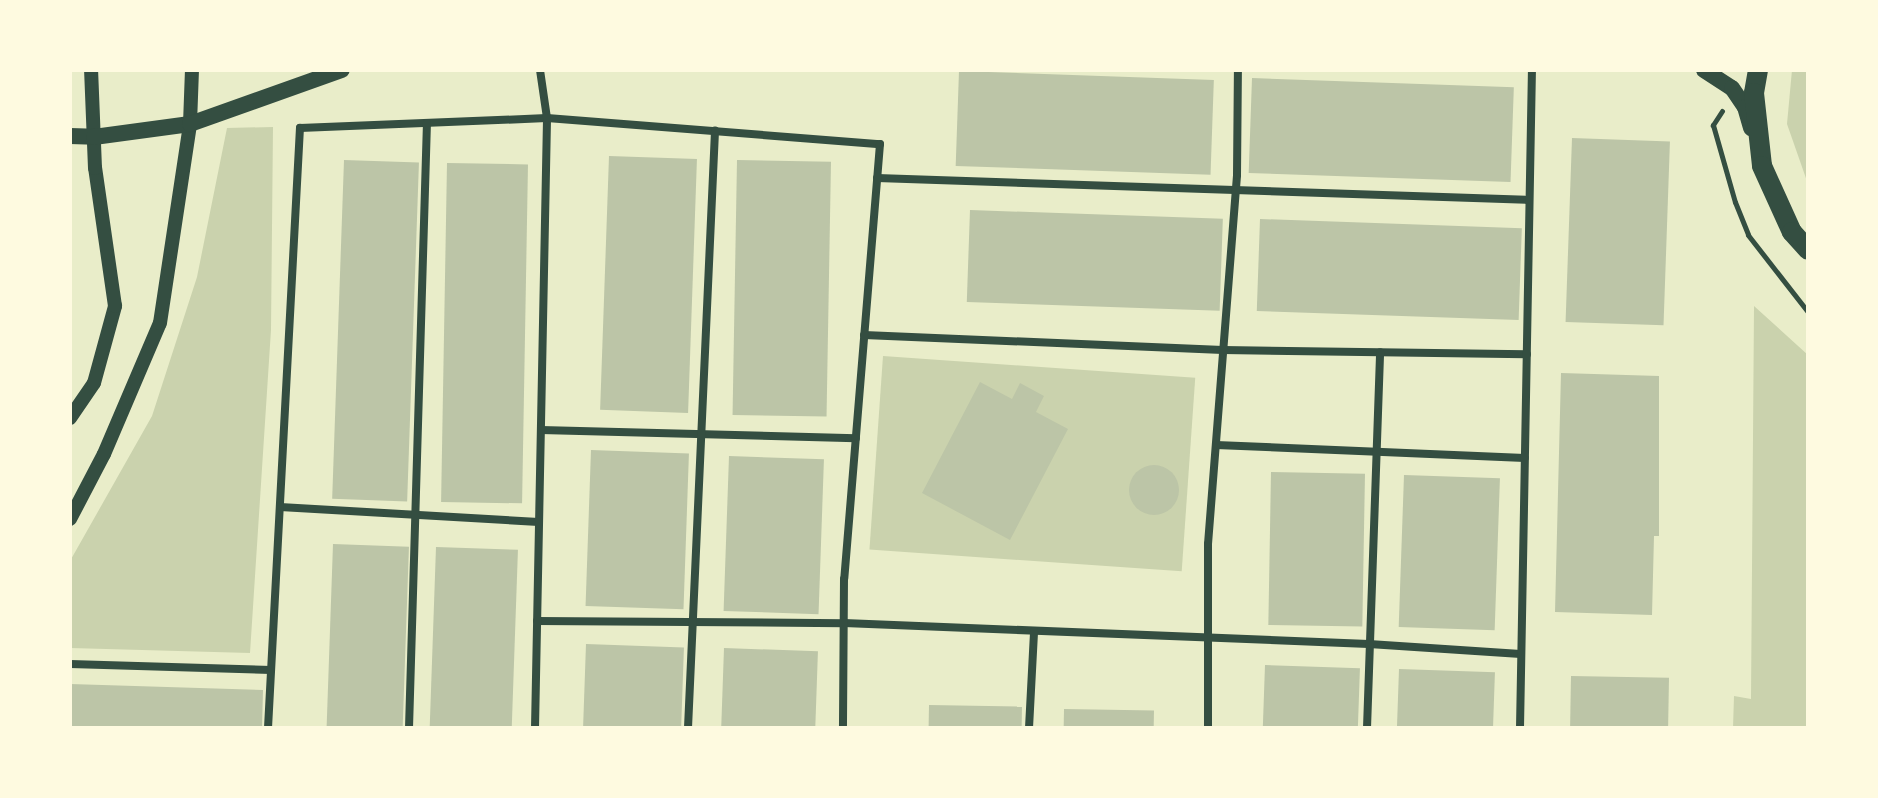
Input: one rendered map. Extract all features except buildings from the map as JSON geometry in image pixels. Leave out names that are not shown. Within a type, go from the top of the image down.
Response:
[{"type":"highway","points":[[1758,70],[1754,93],[1762,166],[1792,232],[1808,250]]},
{"type":"main road","points":[[70,136],[94,137],[190,124],[342,70]]},
{"type":"main road","points":[[1704,70],[1732,88],[1745,107],[1762,166]]},
{"type":"street","points":[[70,418],[94,383],[115,306],[94,137],[91,70]]},
{"type":"street","points":[[70,519],[104,454],[160,323],[190,124],[192,70]]},
{"type":"street","points":[[535,728],[547,118],[540,70]]},
{"type":"street","points":[[1208,728],[1208,544],[1236,188],[1238,70]]},
{"type":"street","points":[[1520,728],[1532,70]]},
{"type":"street","points":[[268,728],[300,128],[547,118],[880,144],[844,623],[843,728]]},
{"type":"street","points":[[409,728],[418,515],[427,123]]},
{"type":"street","points":[[688,728],[715,131]]},
{"type":"street","points":[[877,178],[1529,200]]},
{"type":"street","points":[[864,335],[1223,350],[1527,354]]},
{"type":"street","points":[[1367,728],[1380,352]]},
{"type":"street","points":[[541,430],[856,438]]},
{"type":"street","points":[[1216,445],[1525,458]]},
{"type":"street","points":[[280,507],[539,522]]},
{"type":"street","points":[[537,621],[844,623],[1369,644],[1521,654]]},
{"type":"street","points":[[1029,728],[1034,631]]},
{"type":"street","points":[[70,664],[271,670]]},
{"type":"path","points":[[1732,88],[1728,105],[1713,125],[1735,202],[1748,235],[1808,312]]},
{"type":"green space","points":[[1792,70],[1808,70],[1808,184],[1787,124]]},
{"type":"green space","points":[[273,127],[271,330],[250,653],[70,648],[70,561],[152,416],[197,277],[227,128]]},
{"type":"green space","points":[[1754,306],[1808,355],[1808,728],[1733,728],[1734,696],[1751,699]]},
{"type":"green space","points":[[883,356],[1195,378],[1182,571],[869,550]]}]
